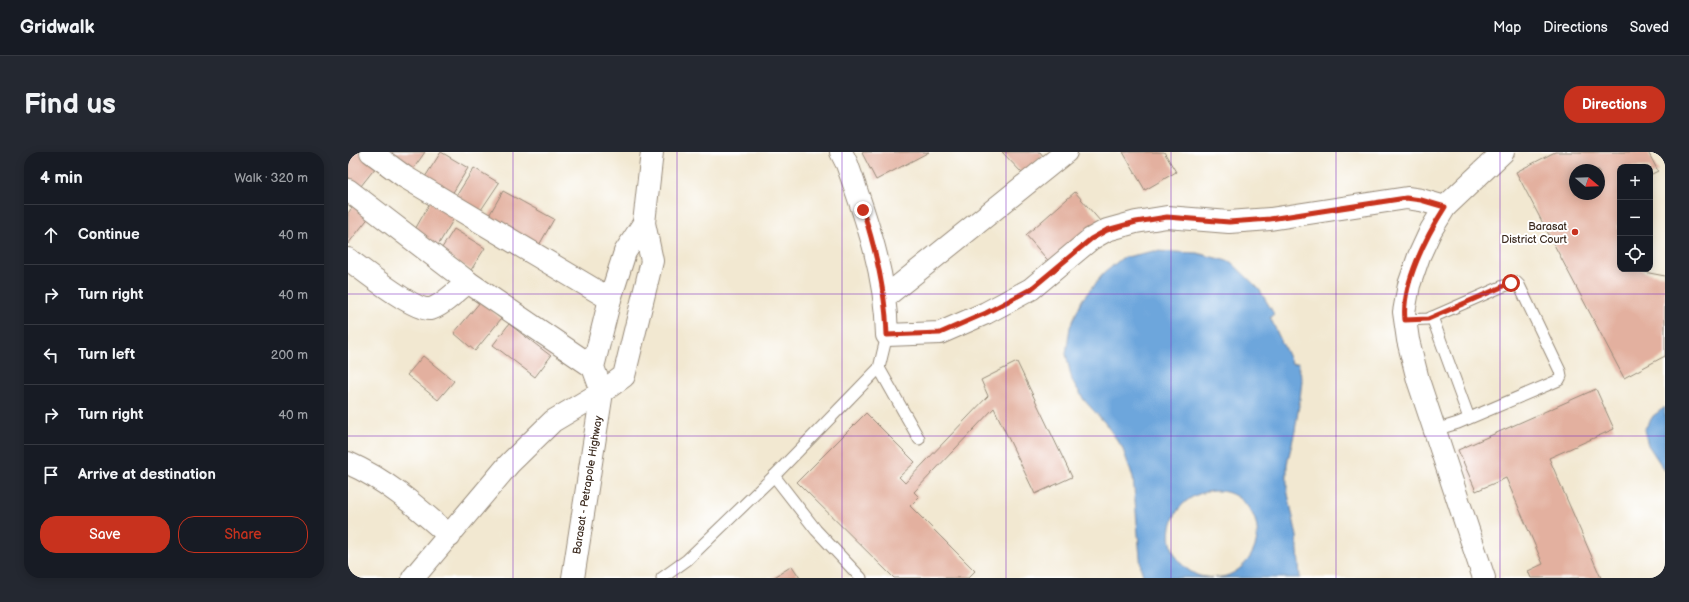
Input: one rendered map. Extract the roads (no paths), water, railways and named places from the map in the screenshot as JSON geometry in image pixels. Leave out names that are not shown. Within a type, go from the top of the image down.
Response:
[{"type":"main road","points":[[371,152],[405,177],[610,299]]},
{"type":"main road","points":[[413,578],[450,536],[509,464],[553,421],[602,392],[624,376],[652,261],[644,223],[652,152]]},
{"type":"main road","points":[[841,152],[861,203],[874,243],[885,297],[887,335],[940,333],[986,313],[1031,289],[1091,239],[1107,230],[1136,222],[1167,217],[1229,222],[1270,219],[1406,198],[1421,200],[1445,207]]},
{"type":"main road","points":[[885,297],[1066,152]]},
{"type":"main road","points":[[1484,578],[1418,380],[1408,340],[1404,312],[1409,285],[1419,256],[1431,230],[1445,207],[1503,152]]},
{"type":"main road","points":[[348,190],[468,282],[593,367],[610,299],[625,252],[644,223]]},
{"type":"main road","points":[[348,260],[401,296],[422,308],[431,309],[439,305],[468,282]]},
{"type":"main road","name":"Barasat - Petrapole Highway","points":[[573,578],[602,392],[593,367]]},
{"type":"main road","points":[[348,463],[363,470],[415,505],[450,536]]},
{"type":"lane","points":[[1405,320],[1428,319],[1516,282],[1519,285],[1560,371],[1561,376],[1559,380],[1469,418],[1435,430]]},
{"type":"lane","points":[[1432,317],[1469,418]]},
{"type":"lane","points":[[662,578],[687,560],[774,476],[879,368],[887,335]]},
{"type":"lane","points":[[879,368],[919,440]]},
{"type":"lane","points":[[774,476],[816,530],[861,578]]},
{"type":"water","points":[[1154,251],[1197,253],[1231,262],[1259,289],[1274,314],[1270,317],[1292,364],[1298,363],[1302,380],[1295,431],[1287,464],[1287,489],[1297,536],[1300,578],[1214,578],[1224,577],[1238,570],[1251,556],[1257,538],[1255,519],[1247,506],[1232,494],[1218,491],[1201,493],[1187,501],[1177,512],[1172,525],[1170,539],[1174,553],[1183,565],[1197,575],[1212,578],[1144,578],[1141,569],[1133,477],[1122,447],[1105,423],[1084,400],[1072,380],[1066,354],[1070,327],[1082,300],[1103,274],[1122,258]]},
{"type":"water","points":[[1665,407],[1665,471],[1648,445],[1644,430],[1653,416]]},
{"type":"place","name":"Barasat District Court","points":[[1575,232]]}]
